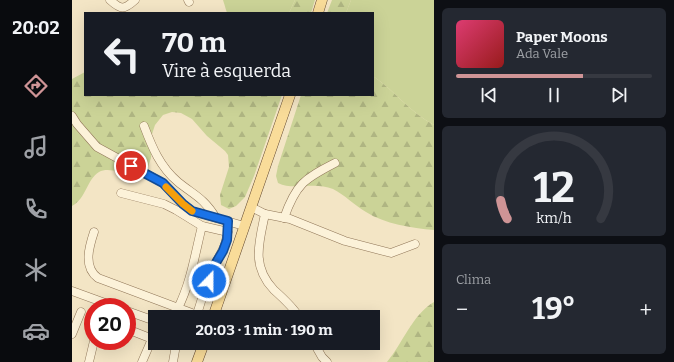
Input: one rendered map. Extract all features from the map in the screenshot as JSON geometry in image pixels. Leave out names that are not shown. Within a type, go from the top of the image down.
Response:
[{"type":"main road","points":[[318,12],[322,0]]},
{"type":"main road","points":[[215,310],[290,96]]},
{"type":"main road","points":[[197,362],[201,350]]},
{"type":"street","points":[[110,0],[117,7],[123,8],[127,7],[134,0]]},
{"type":"street","points":[[72,116],[97,147],[163,183],[183,204],[192,211],[244,226]]},
{"type":"street","points":[[144,126],[157,158],[176,180],[200,197],[216,218]]},
{"type":"street","points":[[284,218],[290,201],[302,183],[317,172],[335,163]]},
{"type":"street","points":[[121,193],[164,204],[202,226],[228,232]]},
{"type":"street","points":[[251,207],[265,214],[290,219],[345,242],[391,253],[415,244]]},
{"type":"street","points":[[265,214],[258,246],[258,259],[262,274],[269,285],[293,310]]},
{"type":"street","points":[[198,310],[214,266],[223,251],[228,232],[228,221]]},
{"type":"street","points":[[178,308],[190,280],[202,226]]},
{"type":"street","points":[[94,232],[89,246],[88,260],[94,274],[98,278],[182,310]]},
{"type":"street","points":[[72,291],[91,298]]},
{"type":"street","points":[[72,334],[81,312]]},
{"type":"street","points":[[136,314],[148,318]]},
{"type":"street","points":[[136,332],[148,337]]},
{"type":"street","points":[[142,362],[148,349]]},
{"type":"street","points":[[89,362],[92,350]]},
{"type":"street","points":[[173,362],[175,350]]},
{"type":"street","points":[[318,350],[327,362]]},
{"type":"green space","points":[[223,0],[295,0],[289,12],[227,12]]},
{"type":"green space","points":[[295,0],[315,0],[311,12],[289,12]]},
{"type":"green space","points":[[332,0],[351,0],[346,12],[327,12]]},
{"type":"green space","points":[[351,0],[434,0],[434,125],[410,108],[389,88],[374,77],[374,12],[346,12]]},
{"type":"green space","points":[[84,73],[84,96],[282,96],[254,176],[245,197],[236,206],[229,209],[221,205],[220,195],[229,167],[228,155],[207,136],[192,119],[181,113],[172,112],[163,115],[155,125],[152,134],[151,158],[147,170],[133,174],[109,170],[99,172],[92,179],[77,203],[72,206],[72,79]]},
{"type":"green space","points":[[374,77],[389,88],[410,108],[434,125],[434,230],[407,227],[381,220],[333,189],[319,186],[291,186],[278,183],[276,176],[301,96],[374,96]]},
{"type":"green space","points":[[434,302],[434,362],[387,362],[420,314]]},
{"type":"slow traffic","points":[[166,187],[192,211]]},
{"type":"route","points":[[131,166],[163,183],[183,204],[192,211],[228,221],[227,240],[223,251],[214,266],[209,281]]}]
